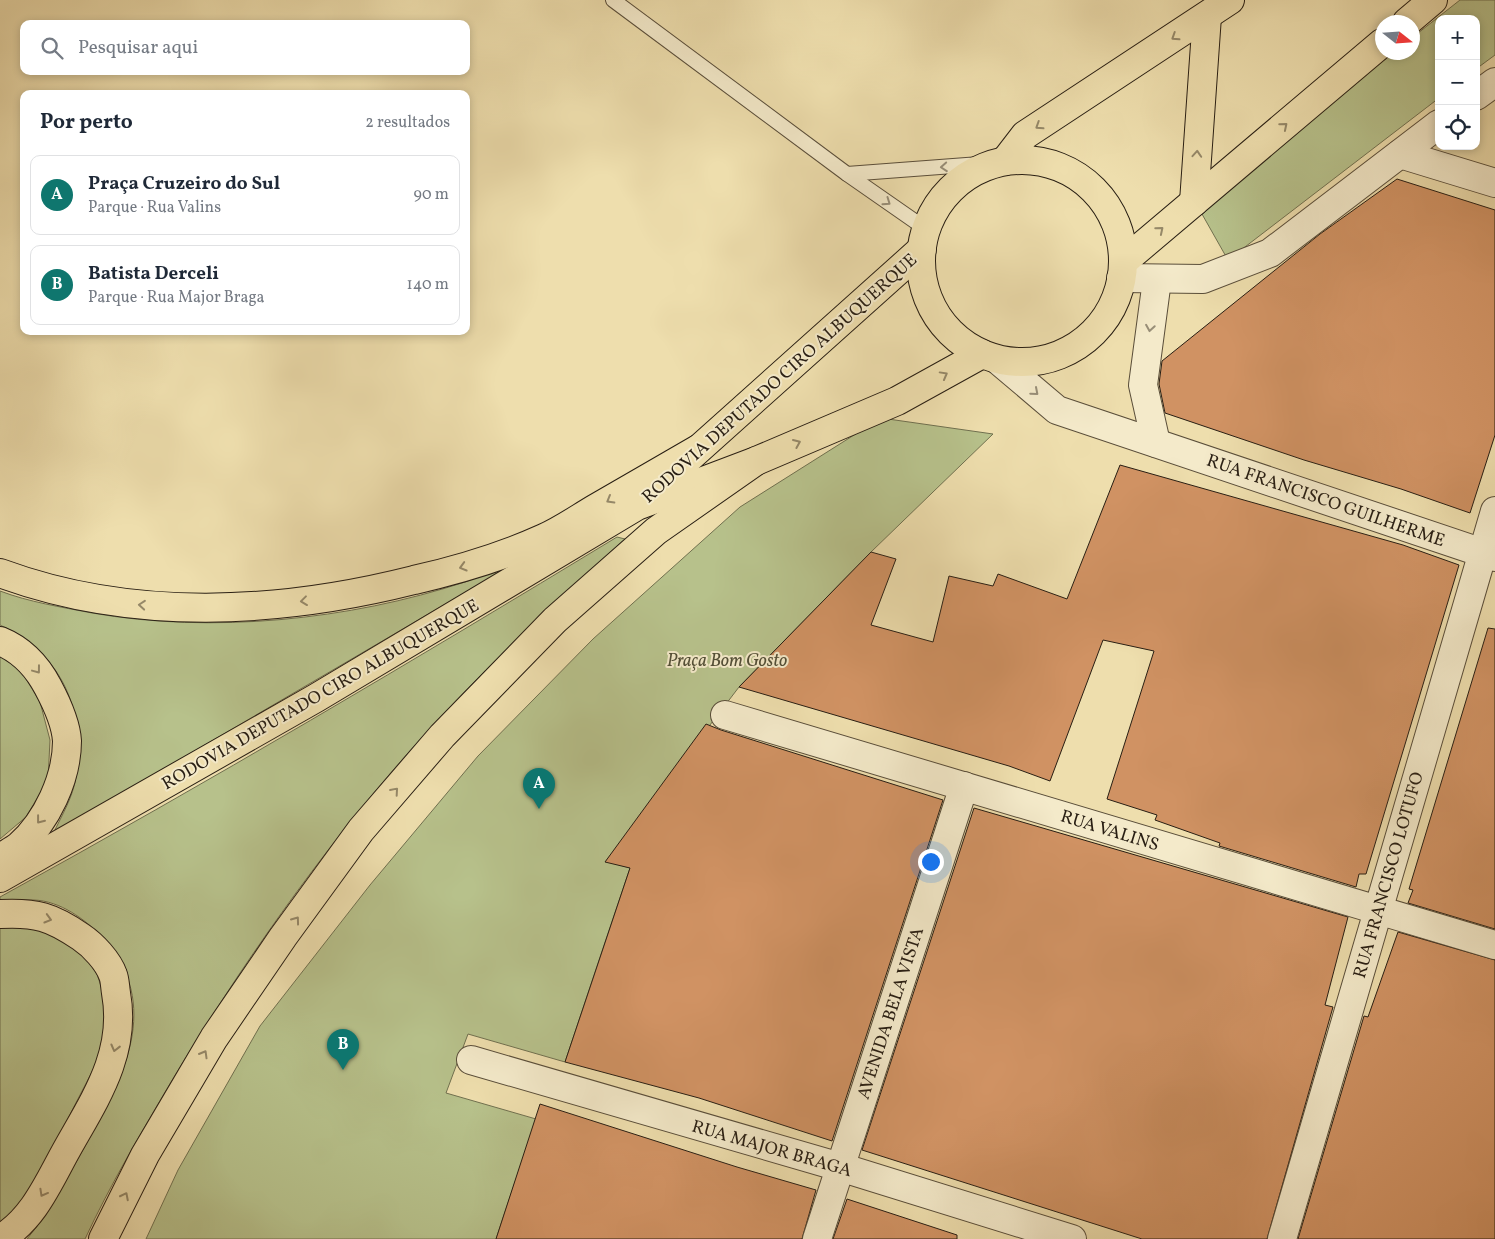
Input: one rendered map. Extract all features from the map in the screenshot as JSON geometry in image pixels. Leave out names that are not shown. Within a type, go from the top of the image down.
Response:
[{"type":"main road","points":[[999,162],[1025,135],[1205,8],[1230,0]]},
{"type":"main road","points":[[1415,15],[1433,0]]},
{"type":"main road","points":[[1194,202],[1205,8]]},
{"type":"main road","points":[[1122,270],[1194,202],[1375,49]]},
{"type":"main road","points":[[1038,160],[1069,170],[1095,191],[1114,218],[1122,250],[1122,270],[1107,315],[1086,338],[1060,355],[1029,362],[990,357],[955,337],[935,312],[923,281],[924,239],[936,207],[951,188],[970,173],[999,162],[1038,160]]},
{"type":"main road","name":"RODOVIA DEPUTADO CIRO ALBUQUERQUE","points":[[637,506],[924,239]]},
{"type":"main road","name":"RODOVIA DEPUTADO CIRO ALBUQUERQUE","points":[[0,878],[307,703],[637,506],[756,460],[897,401],[990,357]]},
{"type":"main road","points":[[0,573],[80,596],[137,605],[200,608],[270,606],[375,590],[490,559],[545,538],[698,449]]},
{"type":"main road","points":[[103,1239],[145,1155],[214,1038],[283,937],[361,830],[442,736],[555,620],[656,531],[756,460]]},
{"type":"main road","points":[[0,641],[13,646],[38,669],[56,702],[67,740],[62,779],[45,814],[20,845],[0,858]]},
{"type":"main road","points":[[0,914],[27,913],[59,922],[91,944],[113,974],[120,1015],[116,1048],[104,1082],[35,1207],[12,1232],[0,1239]]},
{"type":"street","points":[[1480,93],[1495,82]]},
{"type":"street","points":[[1122,270],[1157,280],[1204,279],[1270,252],[1435,127]]},
{"type":"street","points":[[1400,154],[1495,183]]},
{"type":"street","points":[[1156,443],[1144,385],[1157,280]]},
{"type":"street","name":"RUA FRANCISCO GUILHERME","points":[[990,357],[1056,410],[1489,555]]},
{"type":"street","name":"RUA FRANCISCO LOTUFO","points":[[1282,1239],[1377,910],[1489,555],[1495,511]]},
{"type":"street","name":"RUA VALINS","points":[[724,715],[1495,945]]},
{"type":"street","name":"AVENIDA BELA VISTA","points":[[817,1239],[964,786]]},
{"type":"street","name":"RUA MAJOR BRAGA","points":[[471,1060],[840,1167],[1072,1239]]},
{"type":"lane","points":[[613,0],[847,174],[924,239]]},
{"type":"lane","points":[[847,174],[999,162]]},
{"type":"green space","points":[[1460,0],[1495,0],[1495,55],[1480,66],[1480,15],[1441,15]]},
{"type":"green space","points":[[1435,20],[1435,101],[1228,260],[1198,207],[1384,60],[1420,60],[1420,31]]},
{"type":"green space","name":"Praça Bom Gosto","points":[[881,418],[993,434],[871,552],[739,687],[606,861],[630,868],[565,1062],[468,1034],[446,1093],[536,1119],[496,1239],[146,1239],[178,1170],[260,1026],[370,885],[478,756],[593,639],[740,507]]},
{"type":"green space","points":[[617,537],[625,539],[513,643],[433,725],[375,791],[312,871],[253,954],[197,1039],[126,1159],[85,1239],[27,1239],[44,1217],[58,1194],[112,1094],[131,1042],[134,1015],[131,989],[121,963],[95,930],[62,907],[44,901],[17,900],[0,902],[0,897],[156,810]]},
{"type":"green space","points":[[524,558],[53,834],[75,784],[78,752],[77,729],[73,707],[65,687],[54,668],[21,637],[0,625],[0,591],[57,606],[138,619],[185,622],[280,620],[375,606],[421,595],[465,582]]},
{"type":"green space","points":[[0,653],[23,674],[40,702],[50,740],[48,780],[26,817],[0,839]]},
{"type":"green space","points":[[0,924],[36,927],[84,955],[97,974],[106,1002],[107,1030],[95,1066],[32,1188],[10,1216],[0,1224]]},
{"type":"building","points":[[1397,179],[1495,210],[1495,435],[1470,513],[1165,413],[1159,384],[1162,361],[1320,234]]},
{"type":"building","points":[[1120,465],[1403,545],[1459,565],[1366,874],[1359,874],[1356,887],[1219,846],[1220,843],[1155,820],[1157,815],[1107,799],[1154,651],[1103,640],[1050,781],[1009,766],[739,687],[871,552],[896,559],[871,625],[933,642],[949,576],[993,586],[998,574],[1067,599]]},
{"type":"building","points":[[1488,628],[1495,629],[1495,929],[1408,903],[1413,890],[1409,889]]},
{"type":"building","points":[[706,724],[943,800],[832,1141],[699,1098],[565,1062],[630,868],[605,862]]},
{"type":"building","points":[[974,808],[1348,917],[1325,1005],[1333,1007],[1267,1239],[1142,1239],[862,1150]]},
{"type":"building","points":[[1398,932],[1495,960],[1495,1239],[1298,1239],[1364,1016],[1368,1017]]},
{"type":"building","points":[[540,1104],[737,1167],[816,1190],[802,1239],[496,1239]]},
{"type":"building","points":[[847,1199],[957,1235],[957,1239],[833,1239]]},
{"type":"place","name":"Praça Cruzeiro do Sul","points":[[539,809]]},
{"type":"place","name":"Batista Derceli","points":[[343,1070]]}]
